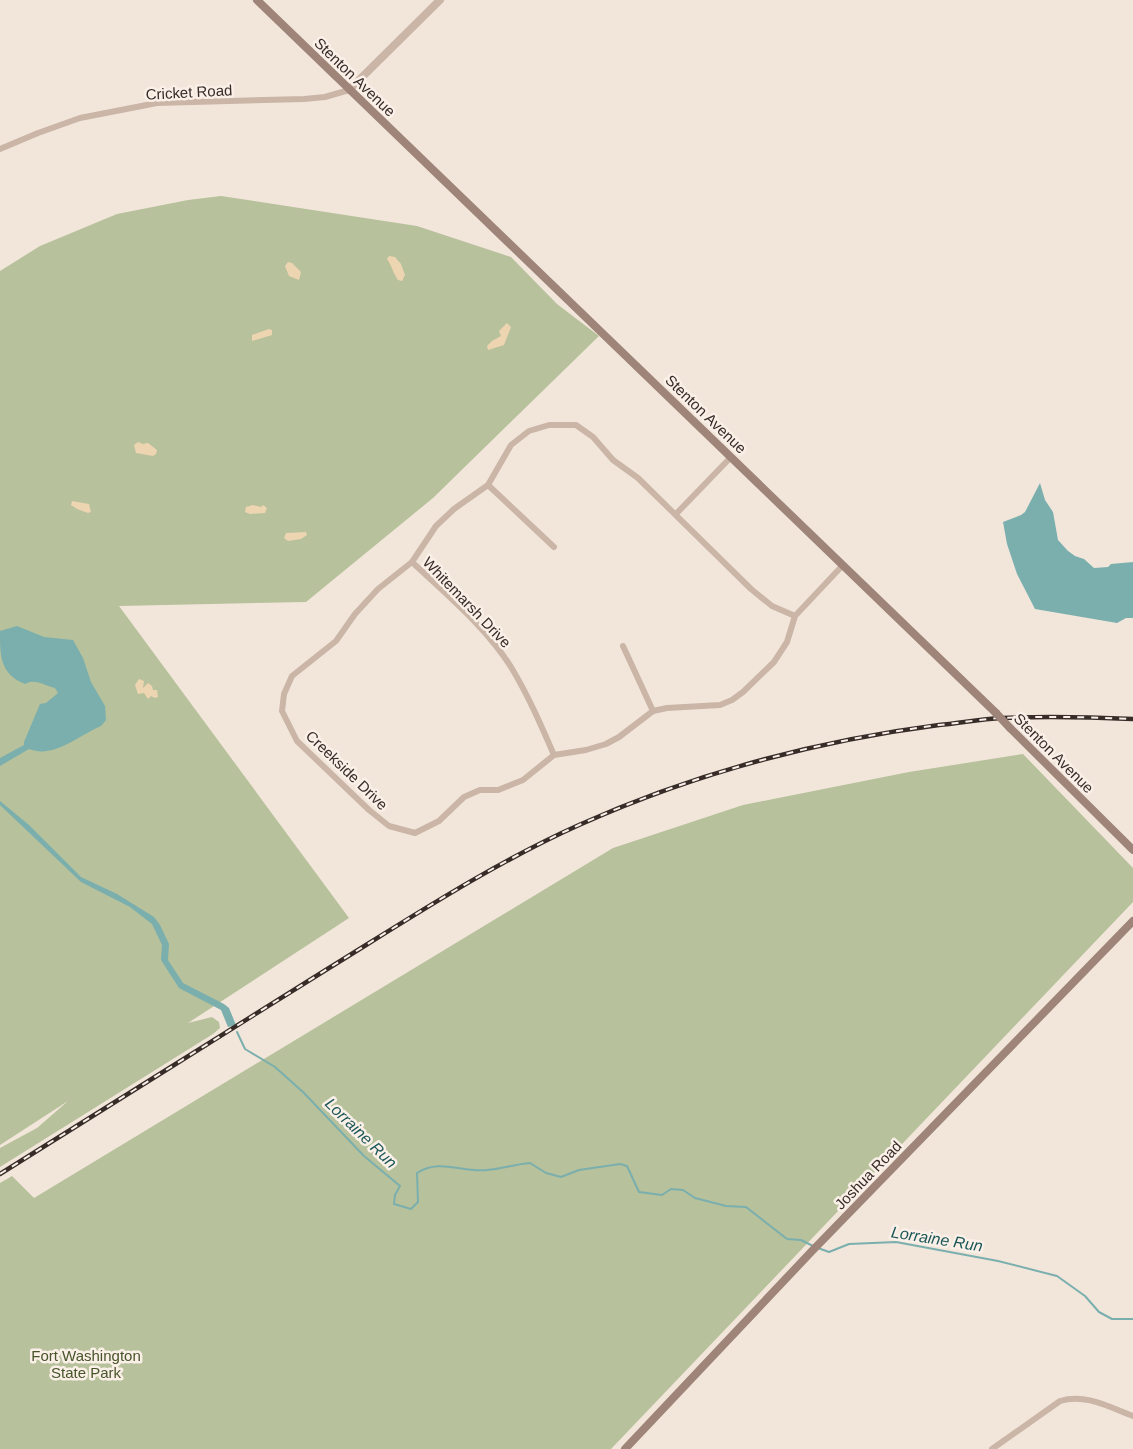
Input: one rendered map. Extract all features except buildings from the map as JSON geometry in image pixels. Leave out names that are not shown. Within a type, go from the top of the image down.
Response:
[{"type":"main road","name":"Stenton Avenue","points":[[257,0],[996,713],[1133,850]]},
{"type":"main road","name":"Joshua Road","points":[[625,1449],[812,1251],[1133,921]]},
{"type":"street","points":[[349,90],[440,0]]},
{"type":"street","name":"Cricket Road","points":[[0,149],[80,118],[157,103],[304,99],[325,97],[349,90]]},
{"type":"street","name":"Creekside Drive","points":[[554,755],[523,780],[498,790],[480,790],[464,797],[439,821],[415,833],[389,826],[369,810],[297,741],[282,711],[292,676],[336,641],[355,614],[378,590],[412,562],[436,526],[488,485],[511,445],[529,431],[549,425],[576,425],[593,437],[613,460],[638,478],[751,589],[772,606],[795,616]]},
{"type":"street","points":[[676,514],[731,457]]},
{"type":"street","points":[[488,485],[554,547]]},
{"type":"street","name":"Whitemarsh Drive","points":[[412,562],[485,634],[510,666],[534,710],[554,755]]},
{"type":"street","points":[[554,755],[606,744],[653,711],[720,705],[743,693],[774,662],[787,642],[795,616],[843,565]]},
{"type":"street","points":[[623,646],[653,711]]},
{"type":"street","points":[[992,1449],[1060,1401],[1069,1398],[1085,1398],[1133,1416]]},
{"type":"green space","points":[[221,196],[417,226],[511,257],[557,304],[599,336],[433,498],[306,602],[119,606],[349,918],[188,1023],[212,1017],[219,1022],[220,1028],[213,1034],[0,1167],[0,1148],[37,1128],[68,1101],[0,1145],[0,271],[40,246],[117,214]]},
{"type":"green space","name":"Fort Washington State Park","points":[[1023,754],[1133,868],[1133,902],[611,1449],[0,1449],[0,1183],[12,1176],[34,1198],[613,848],[743,805],[909,772]]},
{"type":"sand","points":[[389,256],[395,257],[401,264],[405,275],[402,281],[398,280],[395,275],[387,259]]},
{"type":"sand","points":[[288,262],[301,272],[299,280],[289,276],[285,266]]},
{"type":"sand","points":[[507,323],[511,327],[504,345],[488,350],[487,346],[501,336],[499,331]]},
{"type":"sand","points":[[272,330],[272,335],[252,341],[252,335]]},
{"type":"sand","points":[[138,442],[148,443],[157,450],[156,454],[153,456],[136,453],[134,445]]},
{"type":"sand","points":[[72,501],[89,504],[91,512],[77,509],[71,505]]},
{"type":"sand","points":[[253,505],[261,507],[263,505],[267,508],[265,513],[245,512],[246,507]]},
{"type":"sand","points":[[306,532],[307,535],[301,539],[288,541],[284,538],[286,533]]},
{"type":"sand","points":[[139,679],[144,681],[143,688],[148,683],[153,690],[157,690],[158,697],[151,696],[148,699],[144,693],[138,694],[135,685]]},
{"type":"water","points":[[1040,483],[1045,500],[1053,512],[1058,540],[1068,551],[1084,559],[1094,568],[1133,562],[1133,618],[1126,618],[1117,623],[1035,609],[1017,574],[1007,544],[1003,522],[1025,512]]},
{"type":"water","points":[[17,626],[44,637],[73,640],[83,658],[91,682],[105,706],[106,720],[101,726],[66,745],[48,751],[29,749],[0,766],[0,758],[24,745],[40,704],[46,703],[58,693],[55,688],[40,683],[25,684],[17,680],[6,669],[1,656],[0,631]]},
{"type":"water","points":[[0,801],[29,825],[81,877],[117,894],[154,917],[169,944],[168,960],[183,983],[224,1004],[229,1008],[236,1025],[228,1027],[221,1010],[179,988],[161,960],[162,945],[152,924],[130,907],[81,882],[0,805]]},
{"type":"waterway","name":"Lorraine Run","points":[[237,1032],[245,1049],[275,1067],[304,1093],[364,1156],[400,1186],[395,1195],[394,1204],[411,1209],[418,1202],[417,1173],[434,1167],[478,1170],[530,1163],[546,1173],[561,1177],[579,1170],[620,1164],[627,1166],[639,1192],[662,1195],[671,1189],[683,1190],[695,1198],[726,1206],[746,1207],[787,1239],[801,1240],[813,1246]]},
{"type":"waterway","name":"Lorraine Run","points":[[818,1248],[829,1252],[849,1244],[896,1242],[998,1261],[1057,1276],[1085,1296],[1099,1312],[1112,1319],[1133,1319]]},
{"type":"railway","points":[[0,1174],[452,892],[547,840],[622,807],[710,775],[846,740],[986,719],[1034,717],[1133,719]]}]
